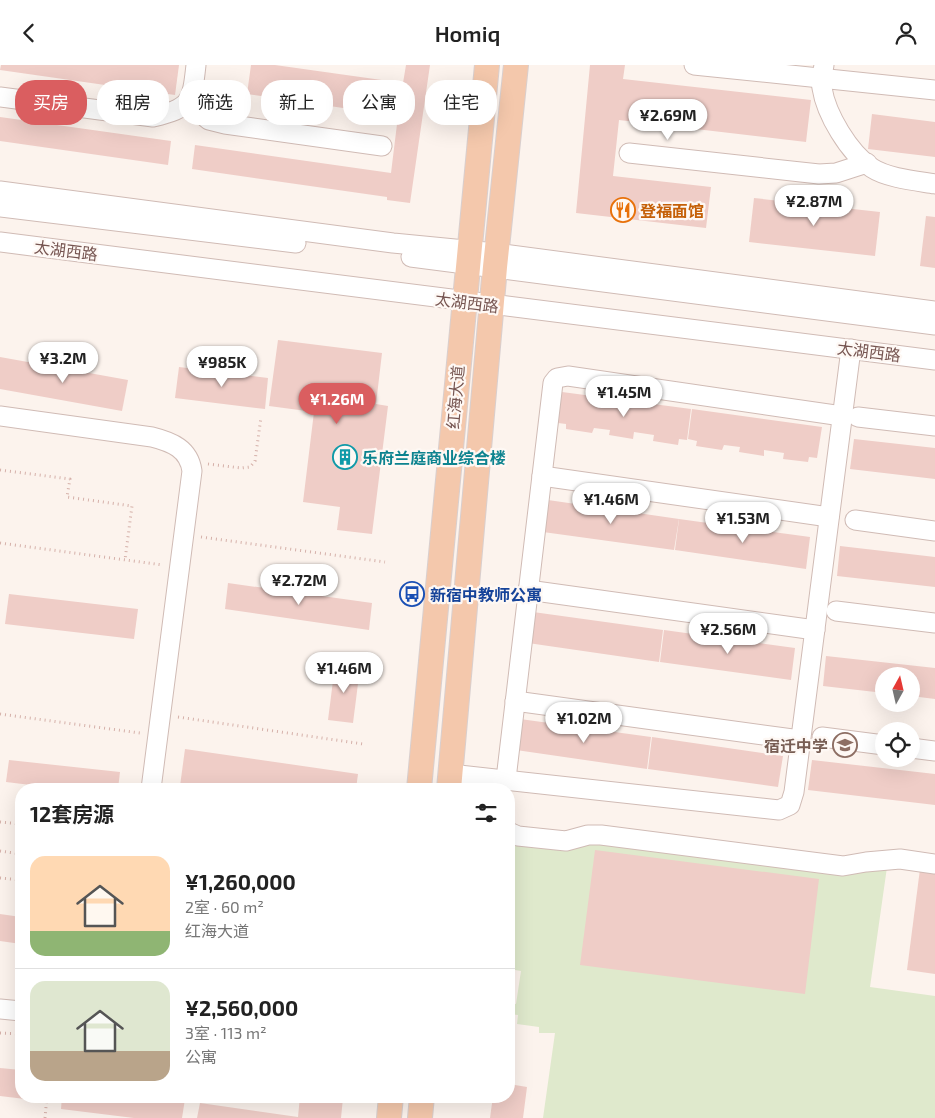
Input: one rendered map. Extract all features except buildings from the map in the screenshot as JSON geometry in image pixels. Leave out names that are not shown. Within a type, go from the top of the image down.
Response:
[{"type":"main road","name":"红海大道","points":[[420,783],[487,65]]},
{"type":"main road","name":"红海大道","points":[[450,781],[495,260],[516,65]]},
{"type":"main road","points":[[389,1118],[390,1103]]},
{"type":"main road","points":[[420,1118],[421,1103]]},
{"type":"street","points":[[195,80],[196,65]]},
{"type":"street","points":[[694,65],[823,72],[935,90]]},
{"type":"street","points":[[823,72],[821,87],[827,105],[842,136],[872,169],[900,178],[935,184]]},
{"type":"street","points":[[0,97],[153,117],[174,112],[179,109]]},
{"type":"street","points":[[232,125],[382,146]]},
{"type":"street","points":[[629,153],[819,174],[836,173],[867,163]]},
{"type":"street","points":[[0,191],[393,243],[468,257]]},
{"type":"street","points":[[0,207],[495,260],[935,311]]},
{"type":"street","name":"太湖西路","points":[[0,242],[935,360]]},
{"type":"street","points":[[495,260],[935,325]]},
{"type":"street","points":[[450,781],[506,779],[779,810],[790,805],[793,798],[830,517],[850,417],[851,349]]},
{"type":"street","points":[[506,779],[553,383],[557,378],[568,376],[850,417],[935,426]]},
{"type":"street","points":[[0,416],[152,437],[168,441],[182,448],[190,462],[192,471],[152,783]]},
{"type":"street","points":[[542,476],[830,517]]},
{"type":"street","points":[[855,520],[935,531]]},
{"type":"street","points":[[528,590],[815,630]]},
{"type":"street","points":[[836,611],[935,623]]},
{"type":"street","points":[[515,701],[800,740]]},
{"type":"street","points":[[822,737],[875,744]]},
{"type":"street","points":[[920,749],[935,751]]},
{"type":"street","points":[[515,835],[566,841],[588,835],[601,835],[843,866],[900,859],[935,864]]},
{"type":"street","points":[[0,1009],[15,1010]]},
{"type":"path","points":[[190,462],[242,468],[250,467],[255,461],[261,417]]},
{"type":"path","points":[[0,470],[70,479],[67,497],[132,506],[125,560]]},
{"type":"path","points":[[183,534],[385,562]]},
{"type":"path","points":[[0,543],[179,567]]},
{"type":"path","points":[[0,714],[158,735]]},
{"type":"path","points":[[160,714],[363,744]]},
{"type":"path","points":[[0,822],[15,823]]},
{"type":"path","points":[[0,851],[15,853]]},
{"type":"path","points":[[0,877],[15,879]]},
{"type":"path","points":[[0,1033],[15,1034]]},
{"type":"path","points":[[45,1118],[46,1103]]},
{"type":"green space","points":[[515,827],[806,869],[889,853],[870,987],[935,996],[935,1118],[543,1118],[555,1033],[539,1033],[539,1027],[517,1024],[518,1015],[515,1015],[515,1004],[521,971],[515,970]]},
{"type":"place","name":"登福面馆","points":[[623,210]]},
{"type":"place","name":"乐府兰庭商业综合楼","points":[[345,457]]},
{"type":"place","name":"新宿中教师公寓","points":[[412,594]]},
{"type":"place","name":"宿迁中学","points":[[845,745]]}]
